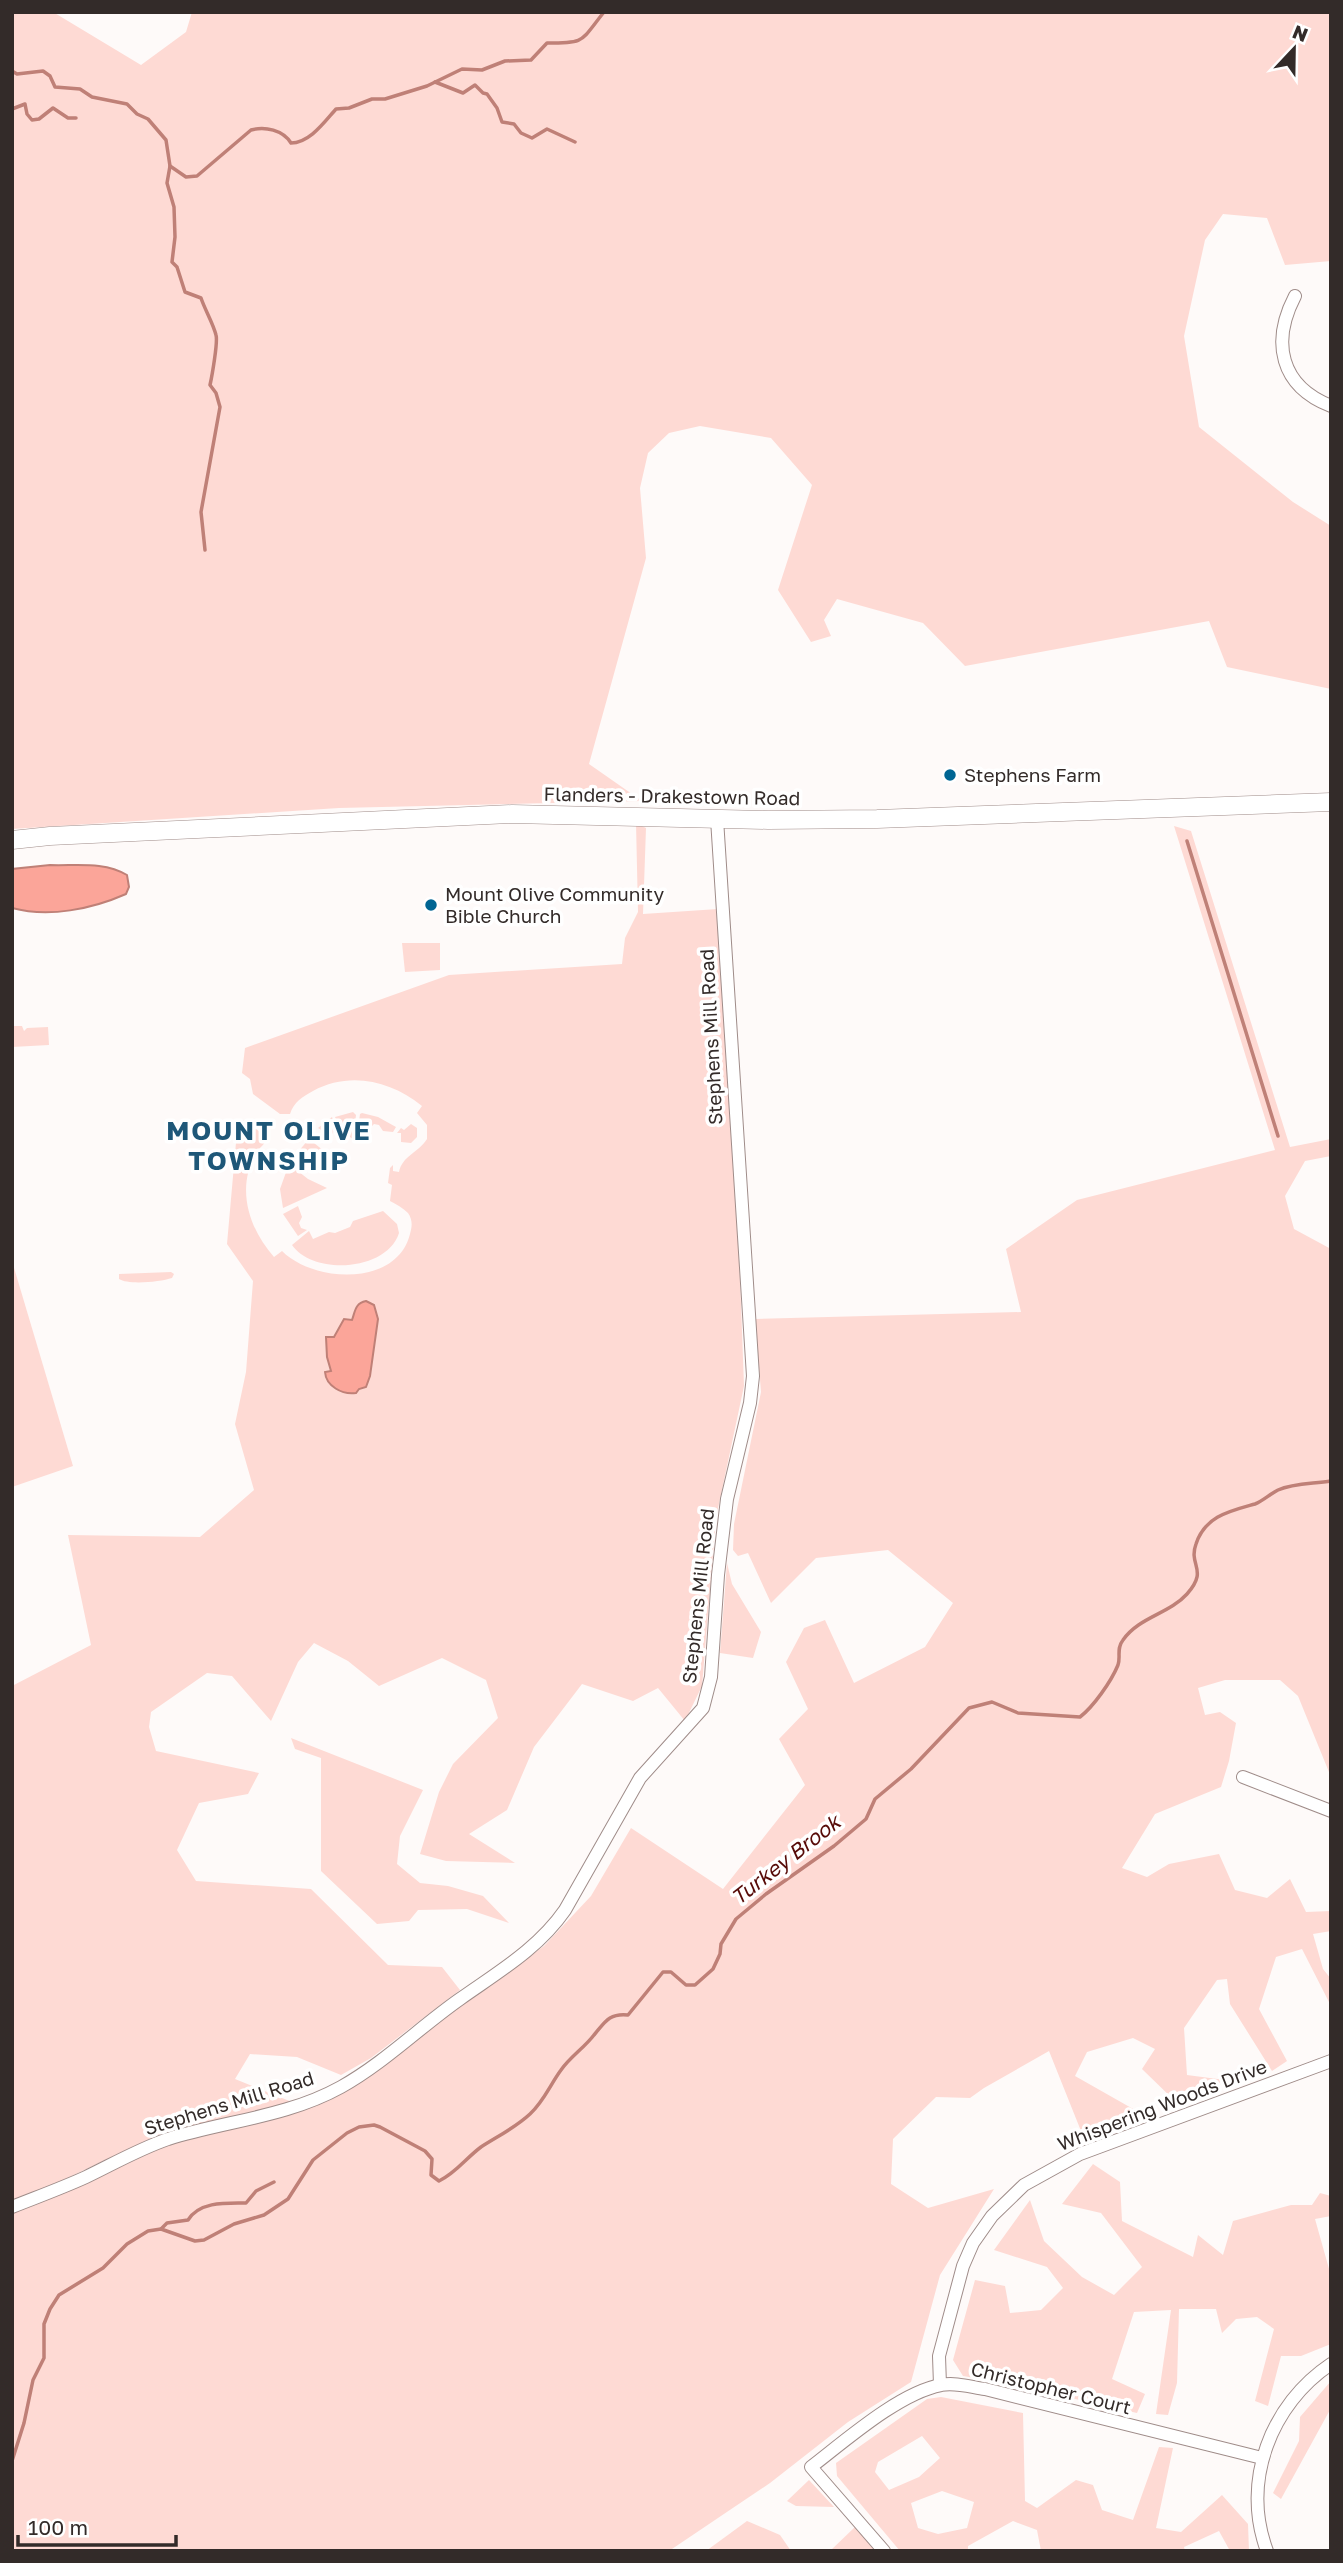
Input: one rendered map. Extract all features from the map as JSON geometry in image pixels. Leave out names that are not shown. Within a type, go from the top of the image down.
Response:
[{"type":"street","points":[[1295,296],[1282,328],[1281,342],[1286,364],[1303,389],[1320,402],[1331,406]]},
{"type":"street","name":"Flanders - Drakestown Road","points":[[12,840],[478,815],[877,819],[1331,803]]},
{"type":"street","name":"Stephens Mill Road","points":[[12,2207],[171,2138],[276,2112],[316,2098],[341,2087],[390,2053],[443,2011],[530,1950],[552,1930],[640,1778],[703,1708],[711,1677],[718,1575],[727,1500],[753,1389],[717,819]]},
{"type":"street","points":[[1243,1777],[1331,1811]]},
{"type":"street","name":"Whispering Woods Drive","points":[[940,2385],[939,2356],[963,2266],[973,2243],[992,2216],[1024,2185],[1080,2154],[1331,2061]]},
{"type":"street","points":[[1267,2551],[1260,2524],[1258,2496],[1262,2458],[1271,2432],[1296,2392],[1331,2364]]},
{"type":"street","name":"Christopher Court","points":[[884,2551],[811,2467],[905,2399],[940,2385],[953,2384],[985,2389],[1262,2458]]},
{"type":"shaded area","points":[[12,12],[53,12],[141,65],[186,32],[192,12],[1331,12],[1331,261],[1285,265],[1267,218],[1223,214],[1205,240],[1184,336],[1199,427],[1293,502],[1331,526],[1331,689],[1227,667],[1209,621],[965,666],[923,623],[837,599],[824,620],[831,636],[811,642],[778,590],[812,485],[771,438],[700,426],[669,433],[648,453],[640,488],[646,558],[589,764],[642,801],[339,808],[12,829]]},
{"type":"shaded area","points":[[636,823],[646,828],[643,914],[718,909],[739,1250],[744,1386],[716,1518],[702,1686],[685,1721],[658,1688],[633,1701],[582,1684],[534,1747],[507,1810],[469,1834],[515,1863],[446,1861],[420,1854],[439,1792],[453,1764],[498,1718],[486,1680],[442,1658],[379,1686],[348,1661],[314,1643],[298,1662],[271,1721],[232,1676],[207,1673],[151,1712],[149,1727],[156,1751],[259,1773],[248,1794],[199,1803],[177,1850],[196,1881],[311,1889],[388,1965],[442,1967],[460,1990],[371,2058],[341,2075],[297,2057],[250,2054],[235,2079],[292,2102],[160,2134],[57,2183],[12,2201],[12,1686],[91,1645],[68,1535],[200,1537],[254,1490],[235,1424],[246,1372],[253,1281],[227,1244],[238,1120],[248,1121],[267,1139],[250,1165],[246,1193],[252,1221],[274,1257],[282,1251],[296,1262],[333,1274],[372,1271],[389,1264],[402,1251],[410,1234],[411,1221],[408,1213],[390,1201],[392,1185],[388,1183],[390,1168],[393,1165],[393,1171],[399,1172],[407,1158],[427,1139],[427,1125],[417,1113],[422,1106],[397,1090],[356,1080],[341,1081],[313,1091],[299,1100],[290,1114],[280,1114],[253,1094],[250,1079],[242,1073],[245,1048],[449,975],[622,964],[625,938],[638,912]]},
{"type":"shaded area","points":[[1174,826],[1191,831],[1290,1147],[1331,1139],[1331,1156],[1305,1161],[1285,1196],[1294,1229],[1331,1249],[1331,1777],[1298,1696],[1280,1680],[1225,1680],[1198,1688],[1205,1715],[1220,1712],[1236,1723],[1221,1787],[1155,1814],[1122,1868],[1147,1877],[1169,1864],[1219,1854],[1235,1890],[1267,1898],[1290,1879],[1306,1912],[1331,1911],[1331,1931],[1313,1934],[1323,1969],[1331,1979],[1331,2006],[1302,1949],[1276,1957],[1259,2009],[1287,2061],[1272,2071],[1230,2004],[1227,1979],[1217,1980],[1184,2028],[1187,2075],[1225,2080],[1177,2103],[1142,2069],[1155,2049],[1133,2038],[1087,2052],[1075,2076],[1142,2114],[1081,2131],[1049,2051],[970,2098],[936,2097],[893,2139],[891,2184],[928,2208],[994,2189],[940,2275],[911,2382],[848,2422],[770,2483],[669,2551],[12,2551],[12,2212],[116,2165],[179,2141],[304,2108],[544,1946],[591,1896],[631,1828],[723,1889],[805,1785],[779,1739],[808,1709],[786,1662],[804,1628],[825,1620],[854,1683],[925,1647],[953,1603],[888,1550],[816,1558],[771,1603],[748,1553],[738,1556],[733,1550],[734,1524],[761,1392],[755,1319],[1021,1312],[1006,1249],[1077,1200],[1275,1150]]},
{"type":"shaded area","points":[[50,865],[109,868],[127,875],[129,887],[126,894],[85,908],[41,912],[12,908],[12,869]]},
{"type":"shaded area","points":[[402,943],[440,943],[440,970],[405,972]]},
{"type":"shaded area","points":[[12,1026],[22,1026],[24,1031],[27,1028],[48,1027],[49,1045],[12,1047]]},
{"type":"shaded area","points":[[353,1112],[356,1115],[353,1139],[341,1131],[335,1117]]},
{"type":"shaded area","points":[[362,1113],[378,1117],[396,1127],[393,1132],[383,1131],[379,1125],[374,1124],[369,1129],[358,1128]]},
{"type":"shaded area","points":[[332,1117],[336,1127],[331,1136],[318,1128]]},
{"type":"shaded area","points":[[411,1124],[417,1128],[417,1137],[411,1143],[401,1142],[401,1133],[397,1133]]},
{"type":"shaded area","points":[[309,1139],[329,1155],[331,1161],[327,1167],[318,1168],[297,1153]]},
{"type":"shaded area","points":[[289,1164],[308,1179],[327,1188],[283,1208],[280,1189]]},
{"type":"shaded area","points":[[298,1206],[302,1217],[299,1223],[301,1228],[307,1230],[298,1236],[283,1214]]},
{"type":"shaded area","points":[[383,1211],[397,1224],[399,1233],[392,1246],[366,1262],[332,1265],[316,1262],[302,1255],[292,1245],[309,1231],[313,1239],[350,1227],[353,1221]]},
{"type":"shaded area","points":[[12,1261],[73,1466],[12,1487]]},
{"type":"shaded area","points":[[119,1274],[174,1274],[172,1278],[160,1281],[137,1282],[119,1279]]},
{"type":"shaded area","points":[[366,1301],[374,1305],[378,1319],[370,1376],[366,1387],[356,1393],[345,1393],[332,1385],[326,1377],[325,1372],[331,1371],[326,1337],[334,1337],[344,1319],[352,1320],[358,1306]]},
{"type":"shaded area","points":[[727,1563],[732,1584],[761,1632],[753,1658],[720,1653]]},
{"type":"shaded area","points":[[291,1738],[423,1790],[400,1836],[397,1864],[420,1883],[448,1886],[483,1896],[509,1923],[467,1909],[418,1910],[409,1921],[377,1924],[321,1871],[321,1758],[295,1749]]},
{"type":"shaded area","points":[[1093,2164],[1120,2182],[1122,2221],[1193,2257],[1198,2235],[1223,2255],[1233,2221],[1291,2205],[1312,2205],[1320,2193],[1331,2196],[1331,2216],[1315,2219],[1331,2276],[1331,2344],[1301,2356],[1281,2356],[1268,2406],[1255,2401],[1274,2329],[1257,2317],[1236,2319],[1222,2333],[1216,2309],[1179,2309],[1177,2383],[1168,2415],[1156,2414],[1171,2310],[1134,2312],[1112,2379],[1145,2394],[1137,2413],[963,2376],[953,2360],[975,2280],[1005,2286],[1010,2313],[1041,2310],[1063,2288],[1047,2267],[994,2250],[1030,2200],[1044,2241],[1082,2277],[1114,2295],[1142,2267],[1101,2213],[1062,2204]]},
{"type":"shaded area","points":[[1331,2381],[1331,2408],[1281,2499],[1273,2493],[1299,2441],[1300,2417]]},
{"type":"shaded area","points":[[941,2397],[1023,2413],[1025,2501],[1037,2508],[1076,2480],[1093,2485],[1102,2510],[1133,2520],[1159,2447],[1173,2448],[1156,2528],[1181,2532],[1222,2495],[1248,2524],[1249,2551],[1230,2551],[1219,2531],[1184,2547],[1185,2551],[1041,2551],[1037,2530],[1013,2521],[968,2546],[968,2551],[900,2551],[837,2476],[836,2463],[927,2399]],"holes":[[[922,2436],[940,2458],[919,2477],[889,2490],[875,2472],[878,2462]],[[942,2491],[974,2502],[967,2528],[938,2534],[918,2528],[911,2503]]]},
{"type":"shaded area","points":[[809,2480],[834,2507],[796,2506],[787,2501]]},
{"type":"shaded area","points":[[747,2521],[780,2535],[791,2551],[706,2551]]},
{"type":"shaded area","points":[[855,2527],[876,2551],[830,2551]]},
{"type":"waterway","points":[[12,71],[17,74],[43,71],[50,76],[55,87],[80,89],[92,97],[127,104],[137,114],[148,119],[166,140],[170,166],[186,177],[197,176],[251,130],[273,130],[291,143],[298,142],[316,130],[336,109],[349,108],[372,99],[385,99],[427,86],[462,69],[482,70],[505,61],[531,60],[547,43],[581,39],[604,12]]},
{"type":"waterway","points":[[435,82],[463,93],[475,85],[487,94],[497,108],[502,122],[514,124],[521,133],[532,138],[547,129],[575,142]]},
{"type":"waterway","points":[[12,95],[12,102]]},
{"type":"waterway","points":[[12,109],[25,104],[27,114],[32,120],[39,119],[53,108],[68,118],[76,118]]},
{"type":"waterway","points":[[170,166],[167,183],[174,207],[175,237],[172,262],[177,267],[185,292],[201,298],[216,335],[210,385],[216,393],[220,407],[201,512],[205,550]]},
{"type":"waterway","points":[[1187,841],[1278,1136]]},
{"type":"waterway","name":"Turkey Brook","points":[[12,2461],[33,2380],[44,2358],[44,2324],[50,2309],[59,2295],[103,2268],[127,2244],[148,2231],[161,2229],[195,2241],[204,2240],[234,2224],[264,2215],[288,2199],[313,2160],[347,2133],[359,2127],[380,2127],[425,2151],[432,2159],[431,2175],[439,2181],[445,2178],[481,2147],[530,2114],[569,2061],[608,2019],[616,2015],[628,2015],[663,1972],[671,1972],[686,1985],[695,1985],[713,1969],[721,1944],[736,1919],[866,1819],[875,1799],[911,1769],[969,1708],[992,1702],[1018,1713],[1080,1717],[1096,1701],[1111,1679],[1118,1665],[1121,1643],[1130,1632],[1180,1601],[1193,1586],[1197,1579],[1194,1558],[1196,1544],[1212,1521],[1236,1509],[1258,1503],[1284,1488],[1331,1481]]},
{"type":"waterway","points":[[161,2229],[167,2223],[188,2220],[199,2209],[207,2206],[246,2203],[256,2191],[274,2182]]},
{"type":"place","name":"Stephens Farm","points":[[950,775]]},
{"type":"place","name":"Mount Olive Community Bible Church","points":[[431,905]]},
{"type":"district","name":"MOUNT OLIVE TOWNSHIP","points":[[269,1146]]}]
